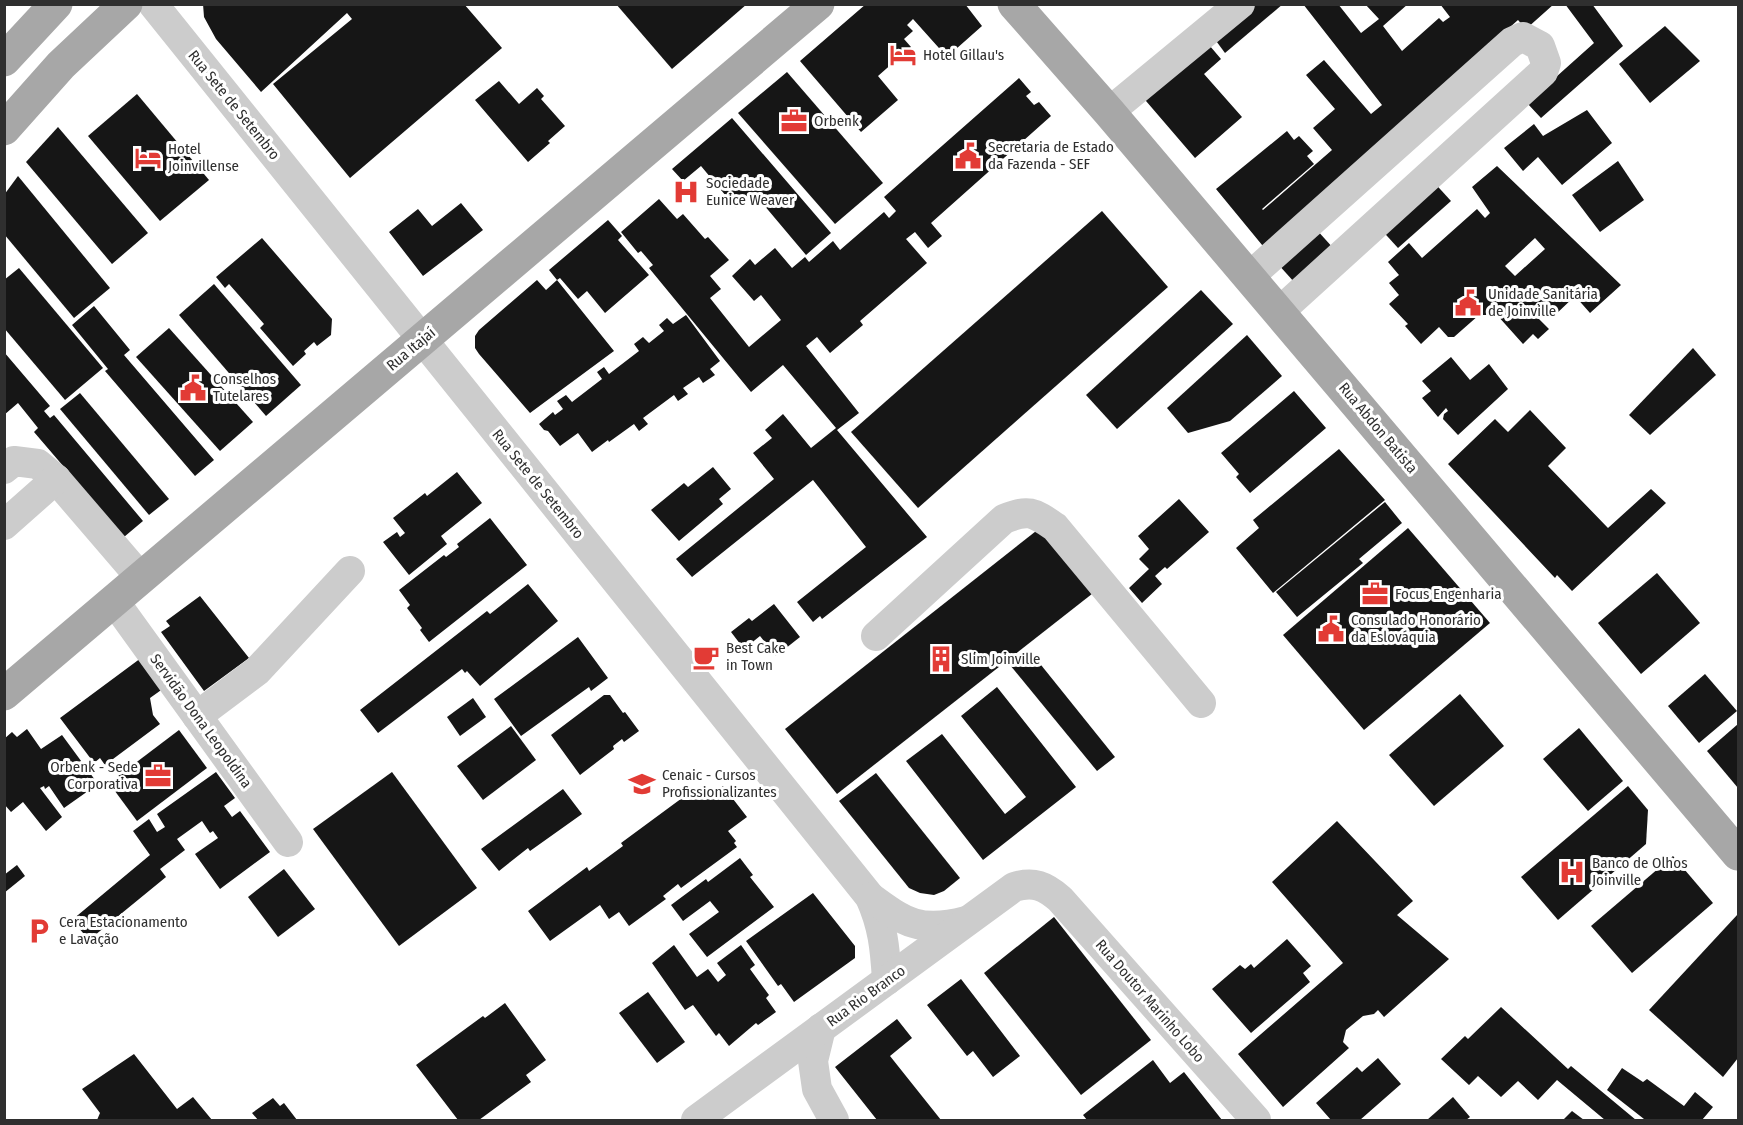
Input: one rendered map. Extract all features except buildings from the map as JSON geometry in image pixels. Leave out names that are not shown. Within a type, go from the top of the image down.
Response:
[{"type":"main road","points":[[4,60],[56,4]]},
{"type":"main road","points":[[4,129],[61,65],[126,4]]},
{"type":"main road","name":"Rua Itajaí","points":[[4,694],[818,4]]},
{"type":"main road","name":"Rua Abdon Batista","points":[[1018,6],[1738,854]]},
{"type":"street","name":"Rua Sete de Setembro","points":[[153,4],[870,897],[879,916],[884,938],[887,980]]},
{"type":"street","points":[[1109,112],[1240,4]]},
{"type":"street","points":[[1249,277],[1512,42],[1523,37],[1540,46],[1546,63],[1543,72],[1279,312]]},
{"type":"street","points":[[4,469],[14,461],[38,464],[56,479],[141,578]]},
{"type":"street","points":[[4,525],[56,479]]},
{"type":"street","points":[[876,636],[1004,519],[1022,512],[1038,516],[1055,527],[1201,703]]},
{"type":"street","points":[[197,716],[257,670],[350,571]]},
{"type":"street","name":"Servidão Dona Leopoldina","points":[[114,600],[288,843]]},
{"type":"street","name":"Rua Rio Branco","points":[[696,1120],[1014,887],[1027,883],[1041,885]]},
{"type":"street","name":"Rua Doutor Marinho Lobo","points":[[1041,885],[1060,899],[1256,1120]]},
{"type":"street","points":[[870,897],[893,914],[928,927],[945,926],[970,919]]},
{"type":"street","points":[[821,1028],[813,1061],[814,1070],[817,1089],[834,1120]]},
{"type":"place","name":"Hotel Gillau's","points":[[903,55]]},
{"type":"place","name":"Orbenk","points":[[794,121]]},
{"type":"place","name":"Secretaria de Estado da Fazenda - SEF","points":[[968,156]]},
{"type":"place","name":"Hotel Joinvillense","points":[[148,158]]},
{"type":"place","name":"Sociedade Eunice Weaver","points":[[686,192]]},
{"type":"place","name":"Unidade Sanitária de Joinville","points":[[1468,303]]},
{"type":"place","name":"Conselhos Tutelares","points":[[193,388]]},
{"type":"place","name":"Focus Engenharia","points":[[1375,594]]},
{"type":"place","name":"Consulado Honorário da Eslováquia","points":[[1331,629]]},
{"type":"place","name":"Best Cake in Town","points":[[706,657]]},
{"type":"place","name":"Slim Joinville","points":[[941,659]]},
{"type":"place","name":"Orbenk - Sede Corporativa","points":[[158,776]]},
{"type":"place","name":"Cenaic - Cursos Profissionalizantes","points":[[642,784]]},
{"type":"place","name":"Banco de Olhos Joinville","points":[[1572,872]]},
{"type":"place","name":"Cera Estacionamento e Lavação","points":[[39,931]]}]
